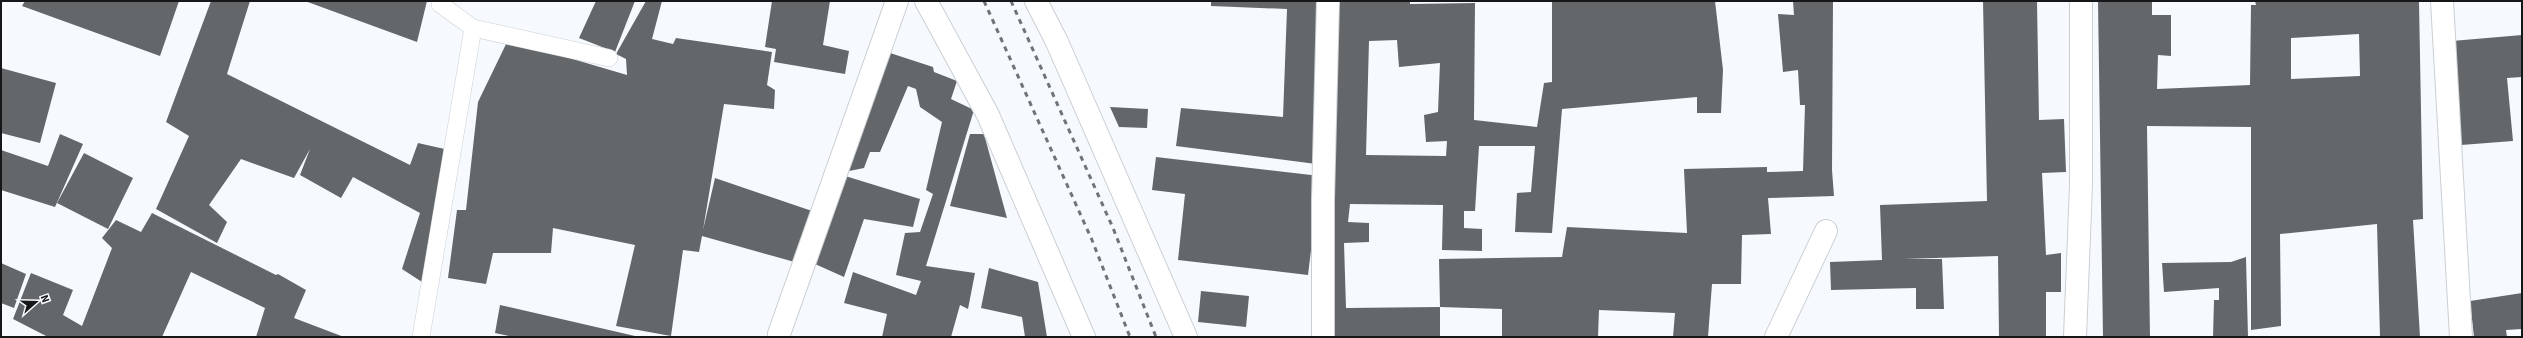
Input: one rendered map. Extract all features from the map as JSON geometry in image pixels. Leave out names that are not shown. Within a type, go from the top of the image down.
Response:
[{"type":"street","points":[[779,334],[897,1]]},
{"type":"street","points":[[926,1],[988,115],[1084,337]]},
{"type":"street","points":[[1036,1],[1057,42],[1186,337]]},
{"type":"street","points":[[1323,337],[1323,199],[1328,1]]},
{"type":"street","points":[[2075,337],[2082,185],[2081,1]]},
{"type":"street","points":[[2442,1],[2461,337]]},
{"type":"street","points":[[1776,337],[1826,231]]},
{"type":"lane","points":[[440,1],[440,4],[473,28],[610,58]]},
{"type":"lane","points":[[421,337],[473,28]]},
{"type":"building","points":[[25,1],[179,1],[160,56],[22,6]]},
{"type":"building","points":[[211,1],[250,1],[227,74],[410,165],[418,143],[449,150],[422,282],[402,269],[420,213],[353,177],[341,198],[300,175],[310,149],[294,178],[241,159],[209,205],[227,222],[217,243],[156,209],[189,136],[166,122]]},
{"type":"building","points":[[305,1],[427,1],[417,42]]},
{"type":"building","points":[[596,1],[635,1],[615,52],[579,38]]},
{"type":"building","points":[[646,1],[662,1],[652,39],[673,44],[676,38],[772,52],[767,85],[775,90],[774,109],[724,104],[703,230],[715,178],[815,212],[798,263],[702,236],[699,252],[683,250],[671,336],[616,326],[635,245],[553,228],[551,253],[493,253],[486,284],[448,278],[457,210],[466,210],[478,102],[508,40],[627,75],[626,59],[616,54]]},
{"type":"building","points":[[772,1],[830,1],[823,45],[849,51],[845,74],[774,62],[776,49],[765,47]]},
{"type":"building","points":[[1211,1],[1320,1],[1316,164],[1176,146],[1181,108],[1283,117],[1287,9],[1211,6]]},
{"type":"building","points":[[1335,1],[1410,1],[1410,4],[1475,3],[1474,120],[1537,127],[1544,83],[1552,82],[1552,1],[1715,1],[1723,70],[1721,113],[1697,113],[1697,97],[1562,109],[1552,233],[1515,232],[1517,193],[1531,192],[1535,146],[1479,146],[1475,211],[1464,211],[1464,228],[1482,229],[1482,251],[1442,250],[1443,205],[1350,204],[1348,222],[1369,223],[1369,242],[1344,243],[1346,308],[1440,307],[1440,337],[1330,337]],"holes":[[[1397,40],[1399,67],[1440,63],[1438,112],[1424,115],[1426,142],[1447,141],[1446,156],[1366,155],[1369,41]]]},
{"type":"building","points":[[1793,1],[1833,1],[1832,170],[1834,196],[1768,198],[1771,234],[1742,235],[1741,284],[1712,284],[1708,337],[1673,337],[1675,313],[1599,310],[1598,337],[1502,337],[1502,309],[1440,307],[1439,259],[1562,257],[1567,227],[1687,233],[1684,169],[1767,167],[1767,172],[1803,171],[1805,105],[1800,105],[1798,70],[1783,72],[1778,14],[1794,15]]},
{"type":"building","points":[[1983,1],[2037,1],[2039,120],[2064,119],[2066,172],[2042,173],[2046,255],[2061,253],[2061,292],[2046,292],[2046,337],[1999,337],[1998,256],[1904,259],[1942,259],[1944,309],[1916,309],[1916,288],[1831,290],[1830,262],[1882,260],[1880,205],[1987,201]]},
{"type":"building","points":[[2098,1],[2152,1],[2152,15],[2171,15],[2171,56],[2158,55],[2157,89],[2250,85],[2251,5],[2256,5],[2255,1],[2419,2],[2423,219],[2413,220],[2420,337],[2380,337],[2377,224],[2280,234],[2281,326],[2251,330],[2251,127],[2147,126],[2150,337],[2103,337]],"holes":[[[2359,34],[2360,76],[2291,79],[2291,38]]]},
{"type":"building","points":[[2522,35],[2522,77],[2507,78],[2513,141],[2461,145],[2452,41]]},
{"type":"building","points":[[887,52],[933,67],[934,72],[957,81],[951,99],[974,110],[926,266],[975,273],[968,309],[960,305],[951,337],[882,337],[887,314],[844,303],[853,272],[916,295],[921,281],[896,275],[905,233],[920,232],[933,194],[926,190],[942,122],[920,107],[916,89],[908,86],[880,152],[870,152],[864,168],[849,171],[846,164]]},
{"type":"building","points":[[1,68],[56,83],[40,143],[1,133]]},
{"type":"building","points":[[1110,107],[1148,109],[1147,128],[1119,127]]},
{"type":"building","points":[[60,134],[83,144],[55,207],[1,190],[1,150],[48,166]]},
{"type":"building","points":[[970,134],[984,134],[1007,218],[950,206]]},
{"type":"building","points":[[84,153],[133,178],[108,229],[57,203]]},
{"type":"building","points":[[1156,157],[1320,176],[1308,275],[1178,260],[1185,194],[1152,190]]},
{"type":"building","points":[[842,175],[920,199],[913,227],[864,219],[844,277],[815,264]]},
{"type":"building","points":[[152,213],[276,275],[278,274],[306,290],[294,318],[344,337],[256,337],[265,308],[191,272],[162,337],[48,337],[13,319],[31,273],[73,290],[63,315],[82,326],[112,248],[102,238],[116,220],[141,232]]},
{"type":"building","points":[[2246,257],[2248,337],[2213,337],[2214,300],[2219,300],[2219,288],[2164,292],[2162,263],[2231,262]]},
{"type":"building","points":[[1,263],[26,274],[14,308],[1,303]]},
{"type":"building","points":[[989,268],[1038,282],[1047,337],[1025,337],[1022,317],[981,308]]},
{"type":"building","points":[[1201,291],[1249,296],[1246,327],[1198,322]]},
{"type":"building","points":[[2522,293],[2522,329],[2506,330],[2507,337],[2474,337],[2470,301]]},
{"type":"building","points":[[500,305],[635,337],[513,337],[495,333]]},
{"type":"railway","points":[[984,1],[1092,240],[1130,337]]},
{"type":"railway","points":[[1011,1],[1113,228],[1156,337]]}]
